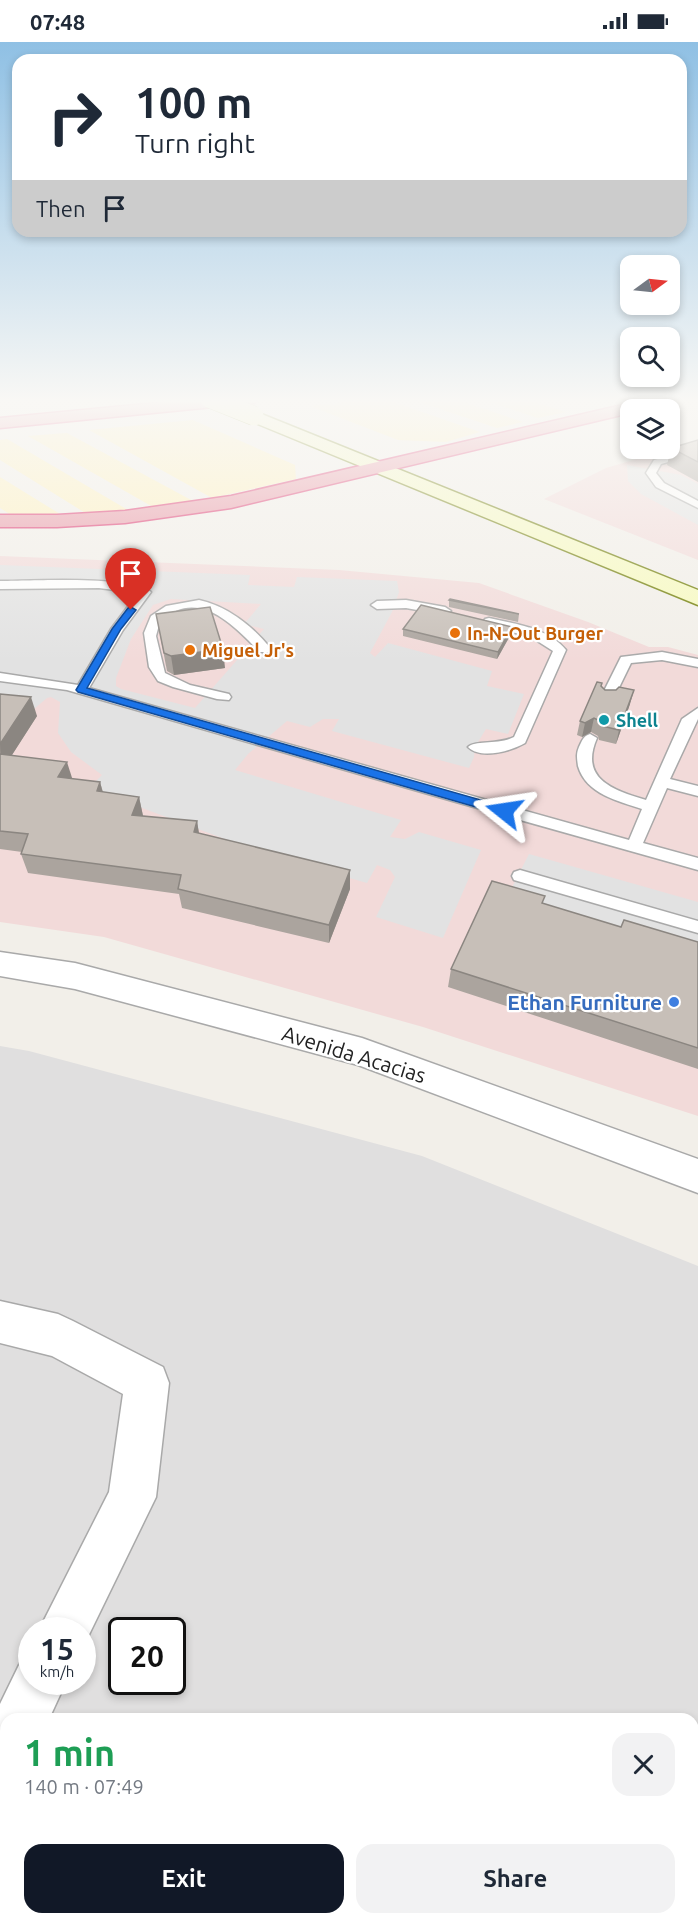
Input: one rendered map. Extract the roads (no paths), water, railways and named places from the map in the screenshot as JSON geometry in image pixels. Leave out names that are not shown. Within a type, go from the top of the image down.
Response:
[{"type":"highway","points":[[0,521],[57,521],[125,517],[231,502],[298,486]]},
{"type":"main road","points":[[428,486],[698,598]]},
{"type":"street","name":"Avenida Acacias","points":[[0,964],[75,976],[362,1052],[698,1176]]},
{"type":"street","points":[[0,1322],[58,1335],[147,1383],[132,1497],[72,1617]]},
{"type":"street","points":[[24,1713],[33,1695]]},
{"type":"lane","points":[[660,486],[698,505]]},
{"type":"lane","points":[[0,585],[114,586],[141,588],[145,592],[117,629],[81,690]]},
{"type":"lane","points":[[224,697],[202,692],[161,677],[154,665],[150,627],[158,616],[179,606],[193,604],[214,608],[265,649]]},
{"type":"lane","points":[[377,605],[406,604],[531,632],[550,640],[560,650],[520,740],[508,747],[490,750],[475,747]]},
{"type":"lane","points":[[607,699],[618,672],[626,660],[646,655],[669,655],[698,663]]},
{"type":"lane","points":[[0,677],[68,686],[461,799],[698,864]]},
{"type":"lane","points":[[634,846],[689,719],[698,712]]},
{"type":"lane","points":[[590,738],[583,754],[590,776],[600,786],[615,795],[651,807]]},
{"type":"lane","points":[[662,782],[698,791]]},
{"type":"lane","points":[[520,876],[697,924]]},
{"type":"place","name":"In-N-Out Burger","points":[[455,633]]},
{"type":"place","name":"Miguel Jr's","points":[[190,650]]},
{"type":"place","name":"Shell","points":[[604,720]]},
{"type":"place","name":"Ethan Furniture","points":[[674,1002]]}]
